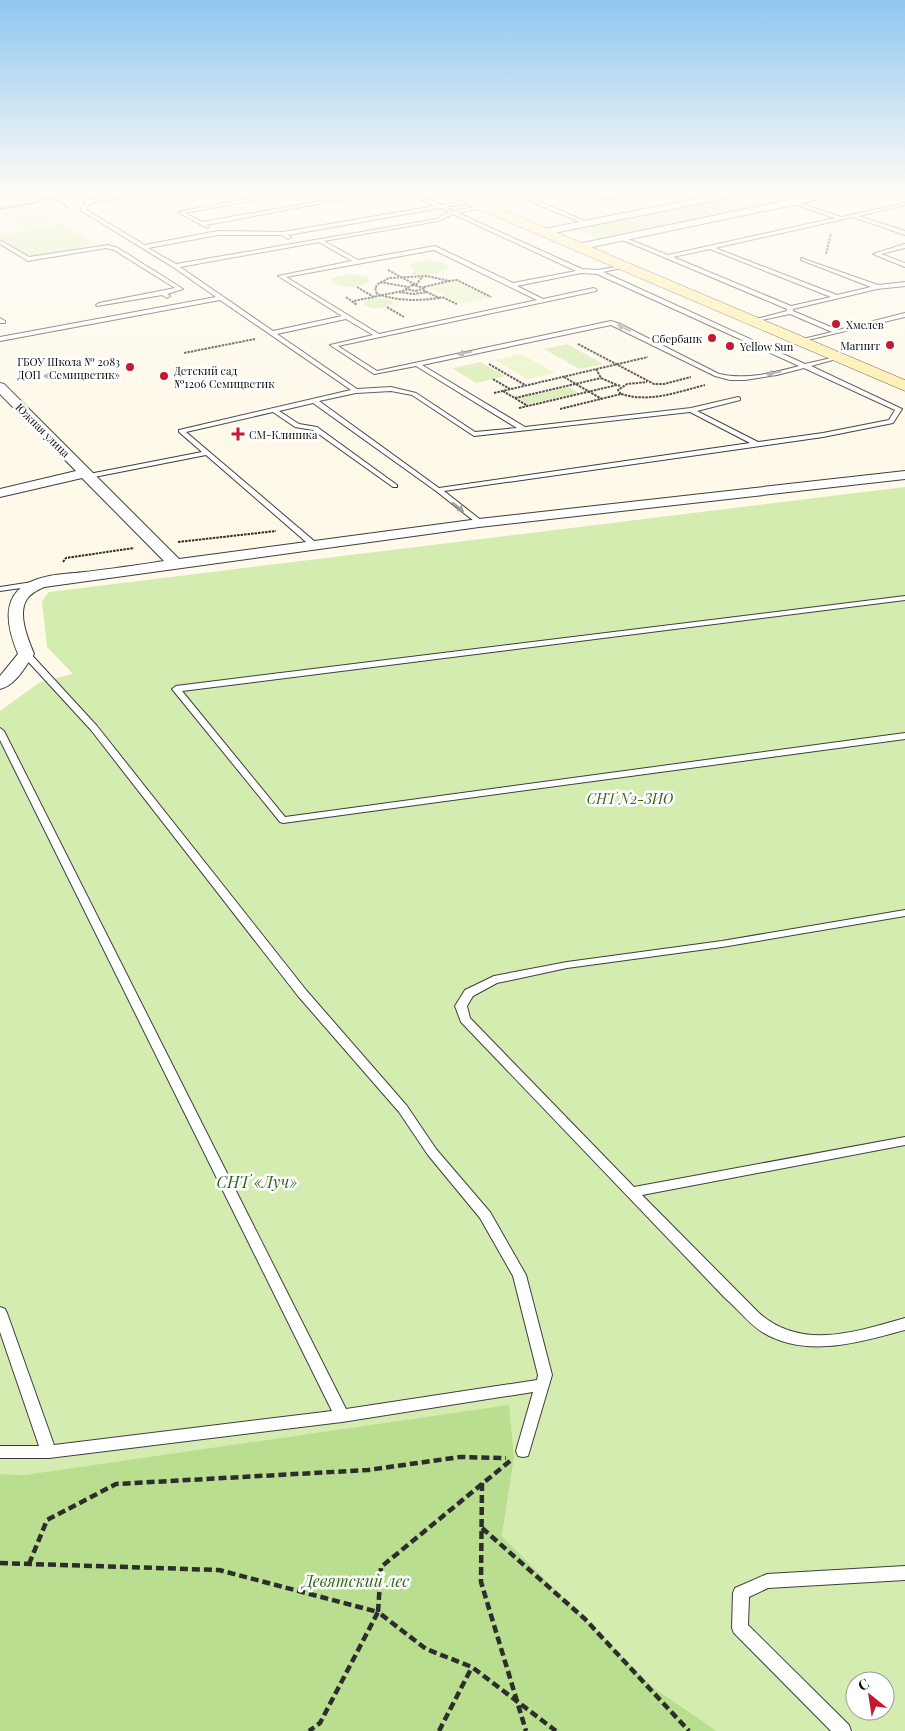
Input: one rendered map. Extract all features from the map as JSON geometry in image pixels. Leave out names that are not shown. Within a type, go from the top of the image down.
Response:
[{"type":"main road","points":[[645,275],[905,386]]},
{"type":"street","name":"Южная улица","points":[[0,387],[174,563]]},
{"type":"street","points":[[0,493],[88,474]]},
{"type":"street","points":[[0,684],[8,678],[26,654],[18,635],[16,606],[23,594],[40,583],[174,563],[479,524],[905,475]]},
{"type":"lane","points":[[99,305],[180,289],[157,275]]},
{"type":"lane","points":[[187,275],[356,391]]},
{"type":"lane","points":[[288,275],[281,276],[378,336]]},
{"type":"lane","points":[[491,275],[542,301]]},
{"type":"lane","points":[[512,285],[562,275]]},
{"type":"lane","points":[[438,490],[824,435],[891,422],[899,409],[604,275]]},
{"type":"lane","points":[[709,275],[838,332]]},
{"type":"lane","points":[[781,275],[837,296]]},
{"type":"lane","points":[[844,275],[876,287]]},
{"type":"lane","points":[[754,321],[837,296],[876,287],[905,284]]},
{"type":"lane","points":[[594,290],[333,345],[376,373],[558,333],[602,324],[614,324],[717,375],[732,379],[748,379],[838,357]]},
{"type":"lane","points":[[163,293],[178,305]]},
{"type":"lane","points":[[0,339],[221,298]]},
{"type":"lane","points":[[802,341],[905,315]]},
{"type":"lane","points":[[274,334],[347,317]]},
{"type":"lane","points":[[416,364],[524,429]]},
{"type":"lane","points":[[316,546],[182,431],[356,391],[391,389],[414,394],[474,434],[691,410],[738,399]]},
{"type":"lane","points":[[315,401],[438,490],[479,524]]},
{"type":"lane","points":[[274,410],[297,426],[315,428],[395,486]]},
{"type":"lane","points":[[691,410],[757,444]]},
{"type":"lane","points":[[88,474],[208,453]]},
{"type":"lane","points":[[0,589],[40,583]]},
{"type":"lane","points":[[905,598],[176,689],[283,820],[905,736]]},
{"type":"lane","points":[[26,654],[94,728],[302,993],[403,1109],[432,1152],[485,1215],[519,1275],[545,1375],[523,1451]]},
{"type":"lane","points":[[0,731],[342,1416]]},
{"type":"lane","points":[[905,913],[722,944],[567,965],[494,980],[469,992],[461,1006],[465,1019],[730,1294],[767,1328],[801,1341],[834,1341],[905,1324]]},
{"type":"lane","points":[[632,1192],[905,1141]]},
{"type":"lane","points":[[0,1313],[49,1452]]},
{"type":"lane","points":[[0,1452],[49,1452],[342,1416],[542,1386]]},
{"type":"lane","points":[[844,1731],[740,1628],[741,1593],[767,1581],[905,1573]]},
{"type":"path","points":[[400,276],[439,298],[406,301],[382,296],[375,291],[380,282],[400,276],[423,276],[449,281]]},
{"type":"path","points":[[353,301],[398,292],[416,285],[423,276]]},
{"type":"path","points":[[380,282],[415,291],[456,280],[513,307]]},
{"type":"path","points":[[357,287],[375,297]]},
{"type":"path","points":[[398,292],[413,294],[428,292]]},
{"type":"path","points":[[387,307],[411,321]]},
{"type":"path","points":[[558,333],[650,383]]},
{"type":"path","points":[[184,353],[274,334]]},
{"type":"path","points":[[469,352],[526,386]]},
{"type":"path","points":[[488,394],[648,357]]},
{"type":"path","points":[[596,370],[601,378],[621,386],[635,383],[660,384],[682,380]]},
{"type":"path","points":[[563,377],[602,399]]},
{"type":"path","points":[[515,398],[601,378]]},
{"type":"path","points":[[493,379],[510,389]]},
{"type":"path","points":[[556,410],[621,394],[631,398],[649,398],[711,384]]},
{"type":"path","points":[[514,410],[617,385]]},
{"type":"path","points":[[621,386],[618,390],[621,394]]},
{"type":"path","points":[[503,391],[528,406]]},
{"type":"path","points":[[560,411],[604,400],[602,399]]},
{"type":"path","points":[[29,1564],[47,1520],[116,1484],[368,1470],[460,1457],[514,1458],[482,1482],[381,1567],[378,1612],[320,1723],[309,1731]]},
{"type":"path","points":[[482,1482],[481,1582],[526,1731]]},
{"type":"path","points":[[482,1528],[586,1619],[689,1731]]},
{"type":"path","points":[[0,1563],[219,1570],[378,1612],[426,1649],[472,1667],[556,1731]]},
{"type":"path","points":[[439,1731],[472,1667]]},
{"type":"green space","points":[[355,275],[367,277],[370,281],[362,286],[341,286],[331,280],[338,276]]},
{"type":"green space","points":[[456,280],[490,298],[461,304],[427,286]]},
{"type":"green space","points":[[368,299],[391,300],[393,303],[386,307],[378,308],[363,304]]},
{"type":"green space","points":[[567,344],[603,364],[580,369],[544,349]]},
{"type":"green space","points":[[521,354],[555,373],[527,379],[494,360]]},
{"type":"green space","points":[[481,362],[505,376],[476,383],[452,368]]},
{"type":"green space","points":[[568,387],[579,393],[528,404],[518,398]]},
{"type":"green space","points":[[905,487],[905,1731],[717,1731],[654,1688],[502,1536],[514,1458],[25,1475],[0,1474],[0,711],[40,682],[73,674],[47,647],[42,601],[49,592]]},
{"type":"green space","name":"Девятский лес","points":[[509,1405],[514,1458],[502,1536],[654,1688],[717,1731],[0,1731],[0,1474],[25,1475]]},
{"type":"place","name":"Хмелев","points":[[836,324]]},
{"type":"place","name":"Сбербанк","points":[[712,338]]},
{"type":"place","name":"Магнит","points":[[890,345]]},
{"type":"place","name":"Yellow Sun","points":[[730,346]]},
{"type":"place","name":"ГБОУ Школа № 2083 ДОП «Семицветик»","points":[[130,367]]},
{"type":"place","name":"Детский сад №1206 Семицветик","points":[[164,376]]},
{"type":"place","name":"СМ-Клиника","points":[[238,434]]},
{"type":"park label","name":"СНТ N2-ЗИО","points":[[630,798]]},
{"type":"park label","name":"СНТ «Луч»","points":[[257,1181]]}]
